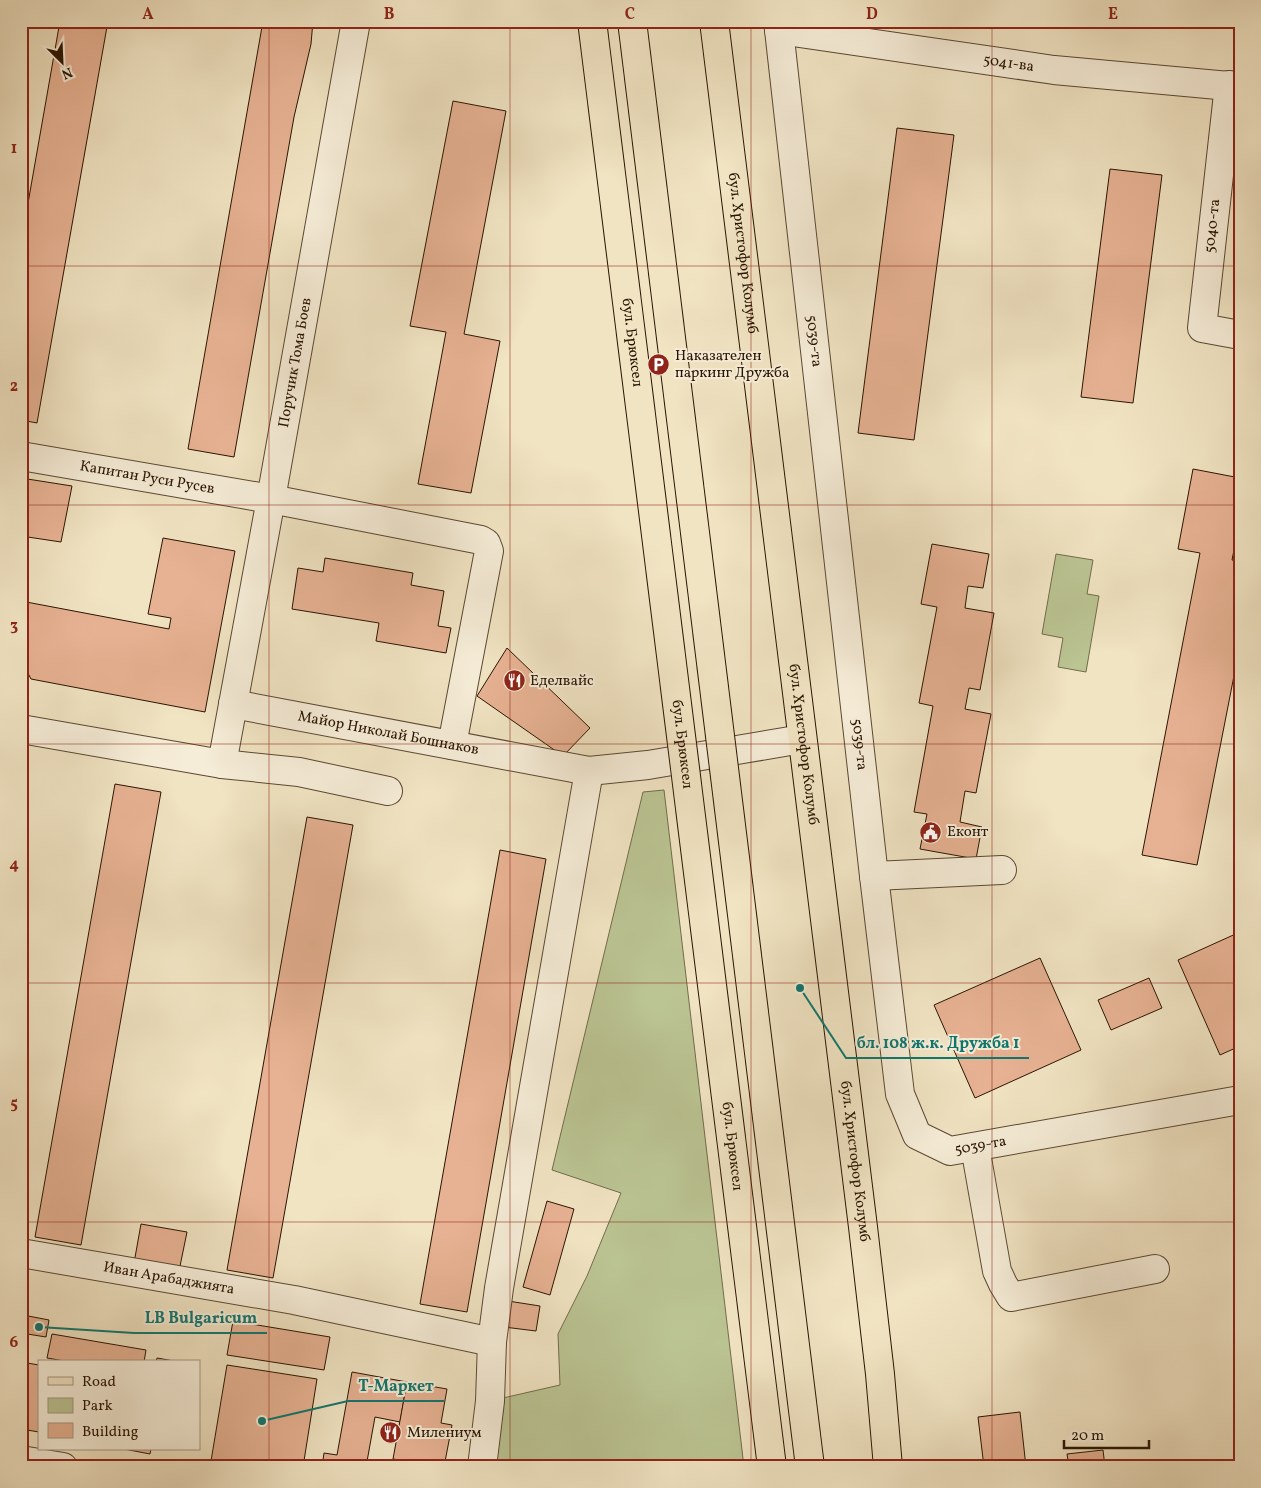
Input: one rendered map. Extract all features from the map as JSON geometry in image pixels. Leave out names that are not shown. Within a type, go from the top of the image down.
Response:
[{"type":"main road","name":"бул. Брюксел","points":[[592,21],[772,1467]]},
{"type":"main road","points":[[632,21],[810,1467]]},
{"type":"main road","name":"бул. Христофор Колумб","points":[[714,21],[879,1364],[888,1467]]},
{"type":"street","name":"Поручик Тома Боев","points":[[233,704],[356,21]]},
{"type":"street","name":"5041-ва","points":[[778,25],[1054,70],[1234,86]]},
{"type":"street","name":"5039-та","points":[[778,25],[900,1094],[918,1135],[950,1152],[1240,1100]]},
{"type":"street","name":"5040-та","points":[[1234,86],[1202,328],[1240,335]]},
{"type":"street","name":"Капитан Руси Русев","points":[[21,456],[271,498],[471,538],[486,544],[488,551],[452,745]]},
{"type":"street","name":"Майор Николай Бошнаков","points":[[233,704],[589,771],[648,765],[802,739]]},
{"type":"street","points":[[222,764],[233,704]]},
{"type":"street","points":[[21,729],[222,764],[299,772],[388,791]]},
{"type":"street","points":[[482,1467],[490,1401],[492,1342],[499,1288],[589,771]]},
{"type":"street","points":[[874,876],[1002,870]]},
{"type":"street","points":[[976,1147],[997,1271],[1011,1296],[1155,1269]]},
{"type":"street","name":"Иван Арабаджията","points":[[21,1253],[294,1300],[492,1342]]},
{"type":"street","points":[[21,1460],[63,1467]]},
{"type":"green space","points":[[1056,554],[1093,560],[1087,594],[1099,596],[1086,672],[1058,667],[1063,638],[1042,634]]},
{"type":"green space","points":[[664,790],[744,1467],[495,1467],[503,1398],[560,1385],[558,1334],[587,1276],[621,1193],[552,1170],[643,792]]},
{"type":"building","points":[[60,21],[108,21],[37,423],[21,420],[21,243]]},
{"type":"building","points":[[263,21],[313,21],[311,44],[294,117],[234,457],[188,449]]},
{"type":"building","points":[[453,101],[506,111],[464,334],[500,341],[471,493],[418,484],[446,332],[410,326]]},
{"type":"building","points":[[897,128],[954,135],[914,440],[858,433]]},
{"type":"building","points":[[1110,169],[1162,175],[1133,403],[1081,397]]},
{"type":"building","points":[[1193,469],[1240,478],[1240,520],[1232,560],[1240,561],[1240,645],[1197,865],[1142,855],[1200,553],[1178,549]]},
{"type":"building","points":[[21,478],[72,486],[61,542],[21,536]]},
{"type":"building","points":[[163,538],[235,551],[205,712],[31,679],[21,660],[21,601],[169,629],[171,618],[148,614]]},
{"type":"building","points":[[932,544],[989,554],[983,588],[968,586],[965,608],[994,613],[980,690],[969,688],[965,709],[991,714],[976,793],[965,791],[960,822],[982,827],[976,859],[920,849],[927,814],[914,812],[933,706],[919,703],[937,607],[921,604]]},
{"type":"building","points":[[325,558],[413,573],[411,585],[444,591],[438,626],[451,628],[446,653],[376,641],[379,623],[292,609],[298,568],[323,572]]},
{"type":"building","points":[[507,648],[590,728],[563,756],[477,696]]},
{"type":"building","points":[[115,784],[161,792],[81,1245],[35,1237]]},
{"type":"building","points":[[307,817],[353,825],[273,1278],[227,1270]]},
{"type":"building","points":[[500,850],[546,859],[467,1312],[420,1304]]},
{"type":"building","points":[[1240,932],[1240,1046],[1220,1055],[1178,960]]},
{"type":"building","points":[[1040,958],[1081,1050],[975,1098],[934,1005]]},
{"type":"building","points":[[1149,978],[1162,1008],[1111,1030],[1098,1000]]},
{"type":"building","points":[[547,1201],[574,1209],[550,1295],[523,1287]]},
{"type":"building","points":[[141,1224],[187,1232],[179,1271],[134,1263]]},
{"type":"building","points":[[508,1301],[540,1306],[536,1331],[504,1327]]},
{"type":"building","points":[[23,1315],[49,1320],[46,1337],[21,1333]]},
{"type":"building","points":[[233,1321],[330,1337],[324,1370],[227,1355]]},
{"type":"building","points":[[52,1334],[146,1350],[144,1360],[58,1360],[47,1358]]},
{"type":"building","points":[[21,1362],[38,1365],[38,1432],[21,1429]]},
{"type":"building","points":[[227,1365],[317,1379],[303,1467],[210,1467]]},
{"type":"building","points":[[352,1372],[407,1382],[400,1422],[375,1417],[366,1467],[322,1467],[324,1453],[337,1455]]},
{"type":"building","points":[[407,1382],[447,1389],[441,1423],[452,1425],[444,1467],[393,1459]]},
{"type":"building","points":[[1020,1412],[1026,1467],[984,1467],[978,1417]]},
{"type":"building","points":[[129,1450],[151,1450],[150,1454]]},
{"type":"building","points":[[1103,1450],[1105,1467],[1069,1467],[1067,1454]]},
{"type":"place","name":"Наказателен паркинг Дружба","points":[[659,365]]},
{"type":"place","name":"Еделвайс","points":[[514,681]]},
{"type":"place","name":"Еконт","points":[[931,832]]},
{"type":"place","name":"бл. 108 ж.к. Дружба 1","points":[[800,988]]},
{"type":"place","name":"LB Bulgaricum","points":[[39,1327]]},
{"type":"place","name":"Т-Маркет","points":[[262,1421]]},
{"type":"place","name":"Милениум","points":[[391,1433]]}]
